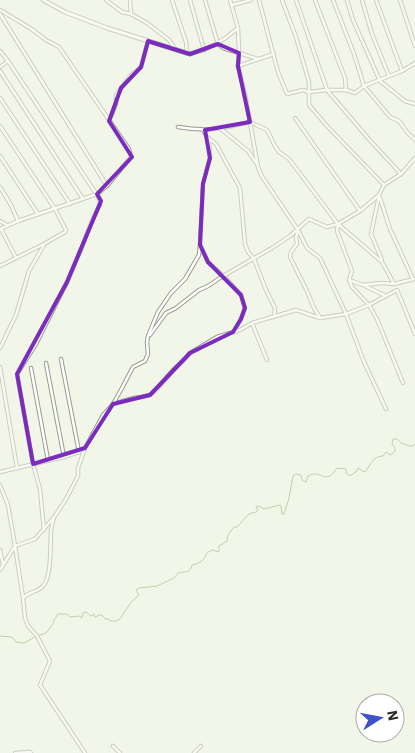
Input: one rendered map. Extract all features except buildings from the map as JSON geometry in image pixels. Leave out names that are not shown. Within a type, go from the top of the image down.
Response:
[{"type":"street","points":[[43,0],[88,21],[188,54],[218,44],[238,28]]},
{"type":"street","points":[[106,0],[122,12],[132,14],[147,23],[169,40],[176,50]]},
{"type":"street","points":[[130,0],[132,14]]},
{"type":"street","points":[[172,0],[188,54]]},
{"type":"street","points":[[190,0],[204,50]]},
{"type":"street","points":[[205,0],[218,44],[223,48],[258,59]]},
{"type":"street","points":[[230,0],[238,28],[238,66],[261,175],[298,230],[307,248],[320,258],[386,409]]},
{"type":"street","points":[[232,5],[251,0]]},
{"type":"street","points":[[259,0],[278,72],[287,94],[303,90],[310,92],[346,90],[355,93],[364,86],[380,81],[415,63]]},
{"type":"street","points":[[282,0],[296,36],[309,82],[309,105],[384,185]]},
{"type":"street","points":[[296,0],[327,90],[401,174]]},
{"type":"street","points":[[315,0],[345,78],[346,90]]},
{"type":"street","points":[[333,0],[364,86],[390,116],[399,121],[415,140]]},
{"type":"street","points":[[347,0],[380,81],[405,101],[415,104]]},
{"type":"street","points":[[362,0],[372,34],[389,76]]},
{"type":"street","points":[[376,0],[402,71]]},
{"type":"street","points":[[400,0],[415,46]]},
{"type":"street","points":[[0,10],[59,47],[129,149],[131,157],[107,186],[97,194],[18,221],[1,229],[16,258]]},
{"type":"street","points":[[0,14],[107,186]]},
{"type":"street","points":[[109,121],[116,104],[116,95],[130,76],[140,67],[148,42]]},
{"type":"street","points":[[0,51],[97,194],[100,204],[67,282],[36,344],[17,374],[33,464],[40,489],[44,530]]},
{"type":"street","points":[[238,66],[274,54]]},
{"type":"street","points":[[8,61],[0,69],[83,199]]},
{"type":"street","points":[[0,98],[70,204]]},
{"type":"street","points":[[295,118],[360,211]]},
{"type":"street","points":[[178,127],[196,130],[221,129],[250,122],[267,130],[279,152],[289,159],[338,224],[382,262]]},
{"type":"street","points":[[0,126],[55,209],[66,230],[44,244],[0,266]]},
{"type":"street","points":[[221,129],[248,151],[258,166]]},
{"type":"street","points":[[0,570],[15,546],[34,539],[44,530],[66,499],[78,476],[78,468],[85,448],[103,416],[112,404],[133,366],[146,360],[148,336],[158,312],[170,293],[185,279],[199,255],[204,184],[210,158],[207,137],[203,130]]},
{"type":"street","points":[[207,137],[216,144],[240,188],[245,244],[275,308],[274,318]]},
{"type":"street","points":[[0,156],[38,214]]},
{"type":"street","points":[[394,284],[382,262],[371,234],[379,195],[384,185],[401,174],[415,158]]},
{"type":"street","points":[[0,189],[11,205],[18,221]]},
{"type":"street","points":[[147,342],[150,334],[166,313],[176,308],[199,290],[254,260],[290,236],[309,220],[327,227],[338,224],[360,211],[379,195]]},
{"type":"street","points":[[363,285],[394,284],[414,278],[390,229],[379,195]]},
{"type":"street","points":[[0,221],[8,226]]},
{"type":"street","points":[[338,224],[337,231],[352,271],[349,280],[352,286],[369,304],[377,319],[403,383]]},
{"type":"street","points":[[298,230],[297,244],[290,257],[320,318]]},
{"type":"street","points":[[0,348],[16,315],[30,272],[44,244]]},
{"type":"street","points":[[200,244],[208,262],[241,295],[245,308],[233,332]]},
{"type":"street","points":[[349,280],[386,296]]},
{"type":"street","points":[[112,404],[150,395],[158,390],[190,352],[216,337],[240,330],[252,323],[296,310],[320,318],[346,314],[397,290],[415,334]]},
{"type":"street","points":[[252,323],[267,360]]},
{"type":"street","points":[[61,359],[79,452]]},
{"type":"street","points":[[46,363],[64,457]]},
{"type":"street","points":[[0,367],[17,468]]},
{"type":"street","points":[[31,368],[48,460]]},
{"type":"street","points":[[0,472],[64,457],[85,448]]},
{"type":"street","points":[[0,485],[8,506],[25,618],[50,661],[40,685],[85,753]]},
{"type":"street","points":[[23,598],[27,593],[42,587],[45,583],[50,560],[51,531],[55,516]]},
{"type":"street","points":[[0,550],[3,566]]},
{"type":"street","points":[[113,746],[120,753]]},
{"type":"street","points":[[194,753],[201,746]]},
{"type":"street","points":[[14,753],[31,753]]},
{"type":"highlighted area","points":[[148,41],[190,54],[218,44],[239,53],[238,66],[250,122],[205,130],[210,158],[203,184],[200,245],[208,262],[241,295],[245,308],[241,319],[233,332],[190,353],[150,395],[113,404],[85,448],[33,464],[17,374],[67,282],[101,201],[97,194],[132,157],[109,121],[121,88],[141,67]]},
{"type":"waterway","points":[[0,636],[12,637],[16,642],[24,643],[46,633],[58,614],[82,618],[83,613],[86,612],[91,616],[94,614],[96,617],[102,615],[105,619],[116,621],[120,619],[132,601],[139,595],[136,590],[157,586],[174,578],[178,573],[188,571],[192,565],[202,561],[210,551],[218,552],[219,546],[227,541],[228,535],[234,527],[237,527],[249,514],[256,512],[258,510],[256,507],[259,506],[264,509],[280,505],[282,514],[284,514],[293,476],[296,474],[301,475],[302,480],[306,482],[308,476],[312,474],[326,477],[337,468],[346,469],[346,473],[350,476],[358,468],[364,472],[366,471],[375,459],[383,456],[386,452],[391,455],[395,451],[392,444],[393,439],[397,439],[402,444],[409,446],[415,444]]}]
